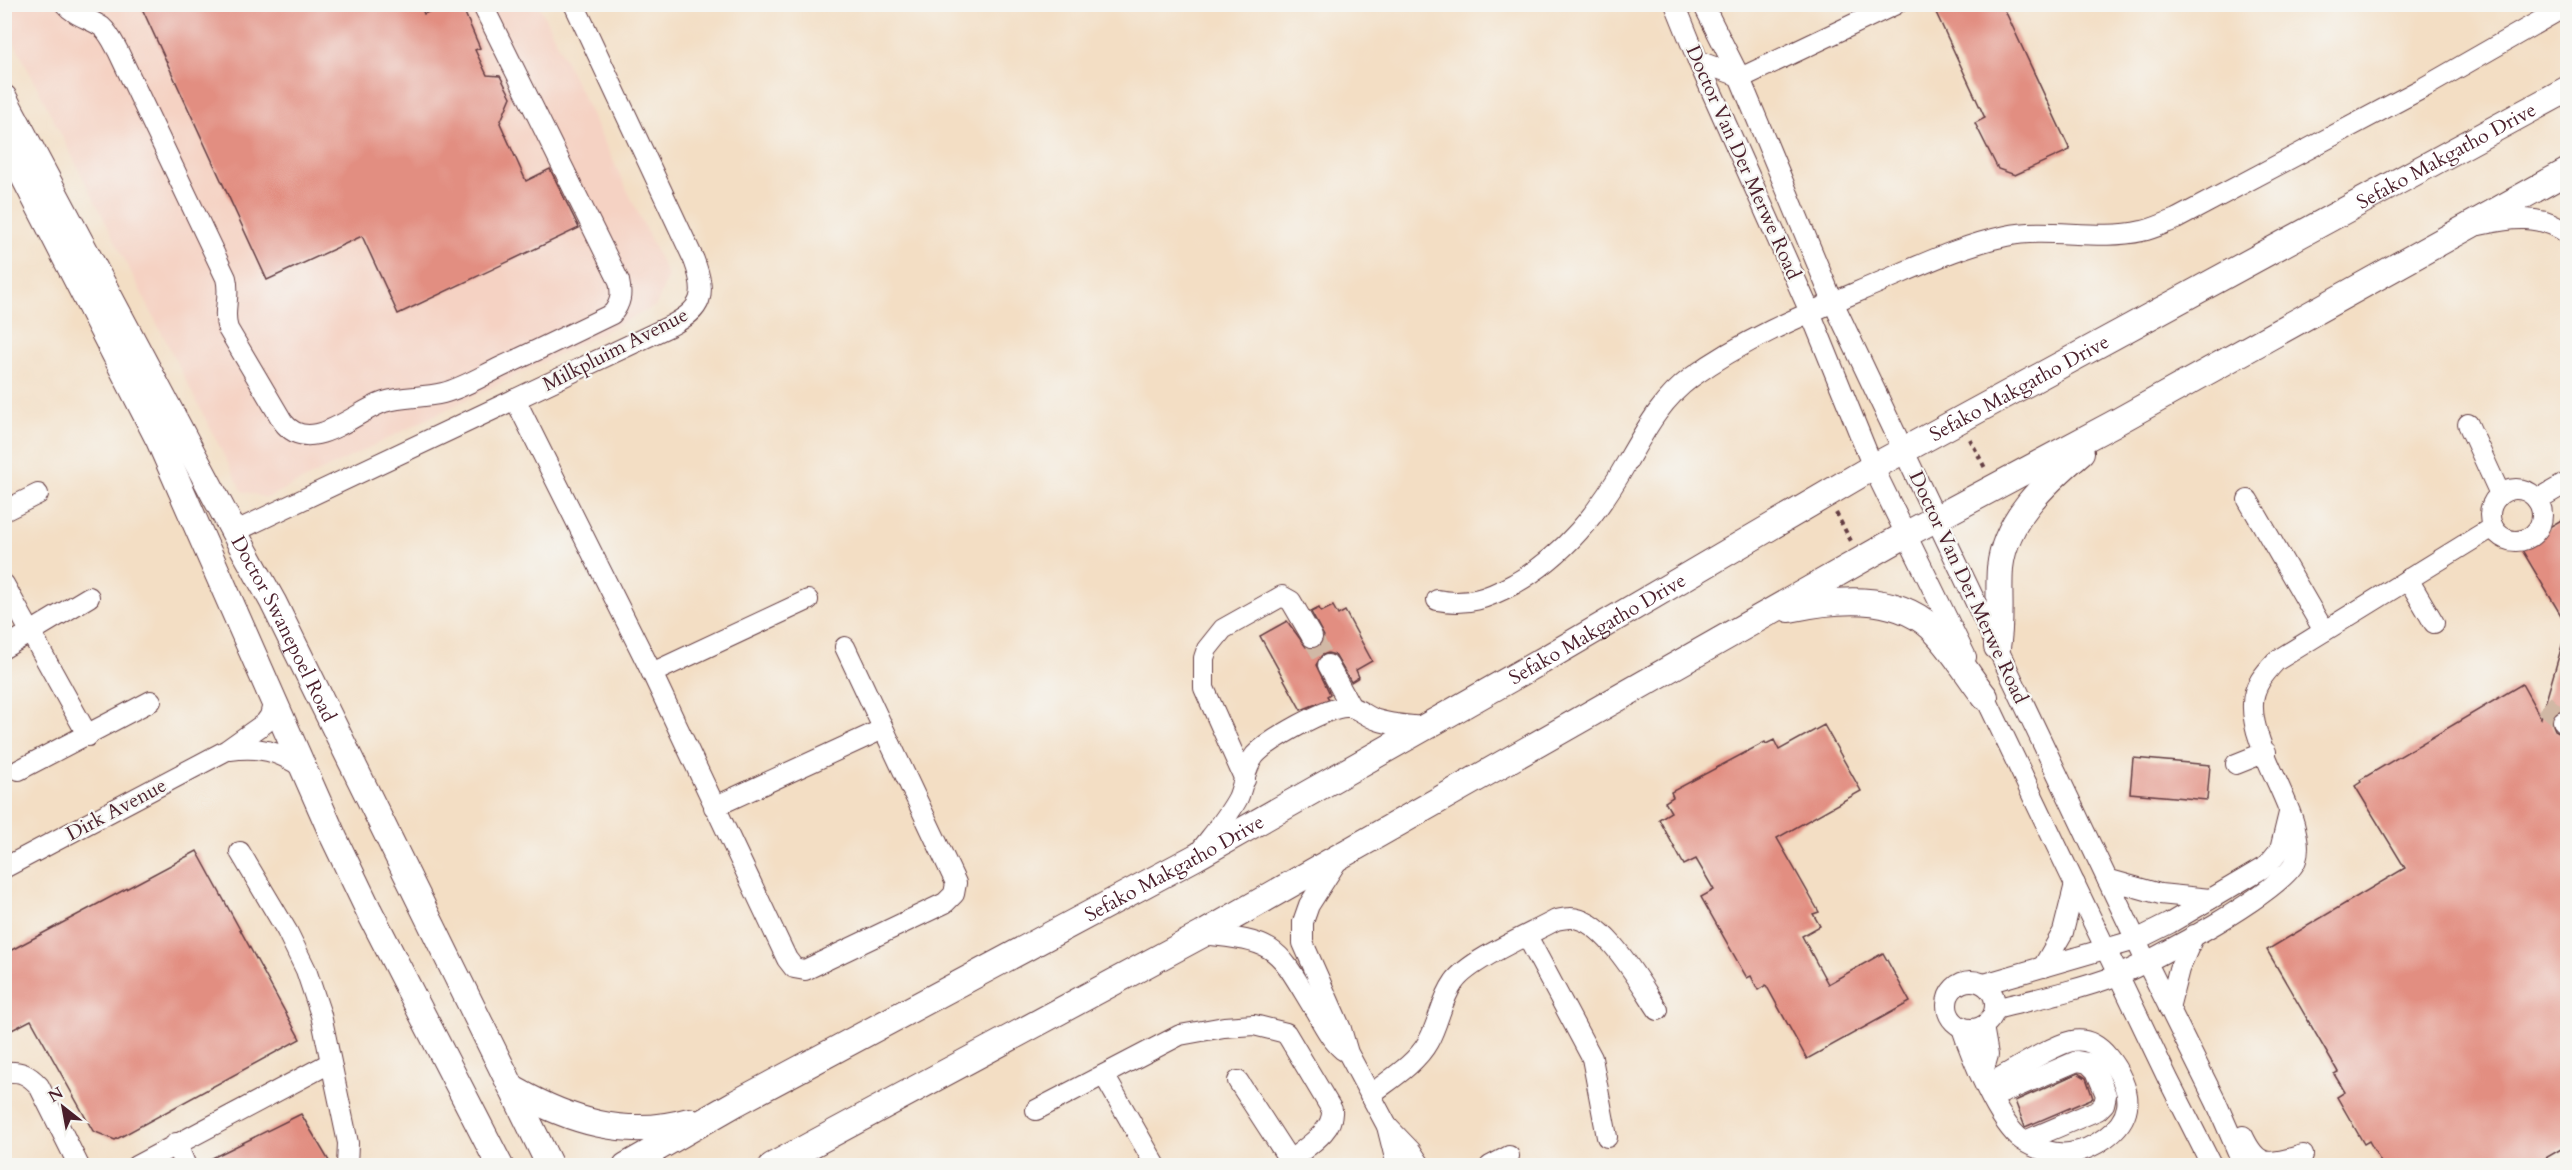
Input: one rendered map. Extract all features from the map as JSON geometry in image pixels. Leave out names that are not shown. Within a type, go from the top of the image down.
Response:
[{"type":"main road","name":"Sefako Makgatho Drive","points":[[626,1166],[736,1103],[1196,857],[1426,727],[1873,467],[2568,89]]},
{"type":"main road","name":"Doctor Swanepoel Road","points":[[4,98],[9,132],[140,400],[346,865],[500,1166]]},
{"type":"main road","name":"Doctor Swanepoel Road","points":[[9,132],[273,602],[439,942],[515,1090],[550,1166]]},
{"type":"main road","points":[[772,1166],[1203,934],[1907,534],[2113,424],[2568,171]]},
{"type":"main road","points":[[1998,647],[2001,628],[2000,568],[2005,546],[2015,525],[2044,486],[2113,424]]},
{"type":"main road","points":[[234,532],[227,535],[222,543],[224,551],[334,812],[343,839],[346,865]]},
{"type":"main road","points":[[1765,615],[1833,602],[1871,603],[1905,611],[1919,618],[1936,632],[1984,697]]},
{"type":"main road","points":[[515,1090],[545,1107],[581,1121],[633,1129],[674,1125],[736,1103]]},
{"type":"street","points":[[65,4],[72,13],[99,25],[106,31],[118,51],[226,278],[229,293],[225,314],[228,329],[283,422],[298,436],[324,432],[381,403],[399,398],[443,393],[469,383],[612,314],[618,307],[621,298],[619,281],[482,4]]},
{"type":"street","name":"Milkpluim Avenue","points":[[234,532],[678,322],[697,307],[701,297],[700,276],[694,260],[574,4]]},
{"type":"street","name":"Doctor Van Der Merwe Road","points":[[1675,4],[1698,61],[1810,312],[1873,467],[2212,1166]]},
{"type":"street","name":"Doctor Van Der Merwe Road","points":[[1703,4],[1739,76],[1833,302],[2146,961],[2216,1102],[2244,1166]]},
{"type":"street","points":[[1698,61],[1739,76],[1760,70],[1896,4]]},
{"type":"street","points":[[1437,600],[1453,603],[1489,598],[1523,579],[1551,559],[1573,540],[1595,514],[1627,463],[1648,423],[1665,399],[1692,377],[1756,338],[1810,312],[1961,248],[2008,235],[2108,234],[2142,231],[2176,219],[2423,88],[2568,5]]},
{"type":"street","points":[[2466,228],[2516,219],[2536,219],[2553,224],[2568,234]]},
{"type":"street","points":[[515,399],[652,673],[787,959],[794,968],[805,970],[945,903],[954,894],[956,883],[845,647]]},
{"type":"street","points":[[2468,424],[2500,494]]},
{"type":"street","points":[[2537,500],[2568,482]]},
{"type":"street","points":[[2516,489],[2531,494],[2537,500],[2542,516],[2540,524],[2529,537],[2512,541],[2498,534],[2493,527],[2490,520],[2491,506],[2500,494],[2516,489]]},
{"type":"street","points":[[4,511],[39,494]]},
{"type":"street","points":[[2248,500],[2324,631]]},
{"type":"street","points":[[1995,1009],[2118,975],[2251,902],[2287,875],[2296,861],[2298,849],[2290,810],[2258,732],[2253,704],[2262,677],[2276,661],[2493,527]]},
{"type":"street","points":[[2408,579],[2434,623]]},
{"type":"street","points":[[4,584],[88,736]]},
{"type":"street","points":[[1245,780],[1203,688],[1202,669],[1207,648],[1223,629],[1282,596],[1292,601],[1312,637]]},
{"type":"street","points":[[4,648],[89,597]]},
{"type":"street","points":[[652,673],[808,600]]},
{"type":"street","points":[[1328,665],[1351,707]]},
{"type":"street","name":"Dirk Avenue","points":[[4,867],[228,750],[265,723],[270,716],[274,700]]},
{"type":"street","points":[[19,770],[88,736],[151,701]]},
{"type":"street","points":[[1196,857],[1227,817],[1251,762],[1266,746],[1321,713],[1335,708],[1351,707],[1385,723],[1426,727]]},
{"type":"street","points":[[714,807],[883,729]]},
{"type":"street","name":"Dirk Avenue","points":[[228,750],[248,747],[268,749],[285,756],[303,768]]},
{"type":"street","points":[[2236,764],[2266,752]]},
{"type":"street","points":[[1984,984],[2136,940],[2210,899],[2268,865],[2280,850],[2290,810]]},
{"type":"street","points":[[240,852],[287,931],[306,970],[321,1015],[348,1143],[347,1166]]},
{"type":"street","points":[[1339,858],[1309,905],[1304,916],[1302,937],[1307,958],[1341,1029],[1348,1053],[1387,1126],[1397,1166]]},
{"type":"street","points":[[2107,879],[2160,894],[2210,899]]},
{"type":"street","points":[[2043,967],[2063,932],[2075,884]]},
{"type":"street","points":[[1370,1095],[1407,1066],[1428,1043],[1454,981],[1467,969],[1556,920],[1572,917],[1592,926],[1610,939],[1658,1010]]},
{"type":"street","points":[[1203,934],[1249,940],[1274,950],[1287,963],[1330,1035],[1348,1053]]},
{"type":"street","points":[[2169,1008],[2179,969],[2194,935]]},
{"type":"street","points":[[1527,936],[1592,1058],[1607,1137]]},
{"type":"street","points":[[1976,981],[1984,984],[1993,995],[1995,1009],[1993,1016],[1977,1029],[1962,1028],[1955,1024],[1947,1010],[1949,994],[1960,983],[1976,981]]},
{"type":"street","points":[[1036,1110],[1180,1035],[1224,1027],[1254,1025],[1286,1033],[1332,1110],[1333,1119],[1327,1129],[1289,1164],[1238,1081]]},
{"type":"street","points":[[1983,1026],[1988,1055],[1987,1086]]},
{"type":"street","points":[[1962,1028],[1974,1062],[1987,1086],[2012,1130],[2025,1142],[2051,1152],[2070,1153],[2090,1147],[2110,1134],[2122,1122],[2128,1107],[2127,1093],[2110,1060],[2094,1044],[2084,1040],[2072,1041],[1987,1086]]},
{"type":"street","points":[[1987,1086],[2077,1061],[2088,1063],[2096,1071],[2106,1095],[2104,1104],[2098,1110],[2025,1142]]},
{"type":"street","points":[[136,1166],[330,1063]]},
{"type":"street","points":[[4,1072],[19,1071],[31,1077],[39,1086],[79,1166]]},
{"type":"street","points":[[1104,1075],[1156,1166]]},
{"type":"street","points":[[2216,1102],[2229,1110],[2248,1147],[2258,1160],[2273,1163],[2303,1155]]},
{"type":"street","points":[[1387,1126],[1411,1151],[1421,1166]]},
{"type":"street","points":[[176,1143],[186,1166]]},
{"type":"street","points":[[1490,1166],[1509,1156]]},
{"type":"path","points":[[1960,420],[1995,487]]},
{"type":"path","points":[[1826,494],[1861,560]]},
{"type":"shaded area","points":[[5,4],[539,5],[668,276],[656,306],[267,498],[242,491],[5,24]]},
{"type":"building","points":[[140,4],[420,4],[424,14],[446,4],[461,4],[480,48],[475,50],[487,75],[500,76],[511,97],[500,123],[526,181],[550,169],[579,228],[398,314],[362,236],[267,280]]},
{"type":"building","points":[[1932,4],[2002,4],[2070,150],[2015,175],[1998,169],[1975,123],[1985,118]]},
{"type":"building","points":[[2568,516],[2568,627],[2519,545]]},
{"type":"building","points":[[1333,606],[1338,615],[1345,611],[1372,661],[1356,670],[1359,677],[1351,682],[1335,655],[1328,653],[1322,655],[1316,665],[1330,694],[1327,696],[1329,699],[1301,710],[1260,636],[1287,621],[1306,647],[1318,648],[1324,636],[1311,612],[1319,608],[1321,612]]},
{"type":"building","points":[[2563,642],[2568,643],[2568,710],[2558,710],[2551,720],[2555,730],[2568,737],[2568,1145],[2532,1166],[2383,1166],[2369,1141],[2364,1144],[2337,1097],[2345,1092],[2334,1074],[2338,1072],[2267,950],[2405,868],[2355,786],[2361,782],[2360,780],[2522,684],[2541,718]]},
{"type":"building","points":[[1824,725],[1861,791],[1777,838],[1819,912],[1813,914],[1820,926],[1802,936],[1828,984],[1883,953],[1910,1002],[1807,1059],[1766,985],[1758,990],[1751,976],[1747,978],[1701,897],[1714,890],[1696,859],[1684,865],[1659,819],[1671,812],[1665,802],[1673,797],[1671,792],[1765,742],[1766,744],[1774,740],[1779,750]]},
{"type":"building","points":[[2133,758],[2210,765],[2207,800],[2130,793]]},
{"type":"building","points":[[197,851],[300,1039],[115,1140],[93,1131],[31,1020],[4,1034],[4,954]]},
{"type":"building","points":[[2078,1073],[2086,1078],[2093,1098],[2025,1127],[2015,1101]]},
{"type":"building","points":[[301,1114],[332,1166],[198,1166],[198,1165]]},
{"type":"tunnel","points":[[1312,637],[1328,665]]},
{"type":"tunnel","points":[[2544,704],[2563,721]]}]
